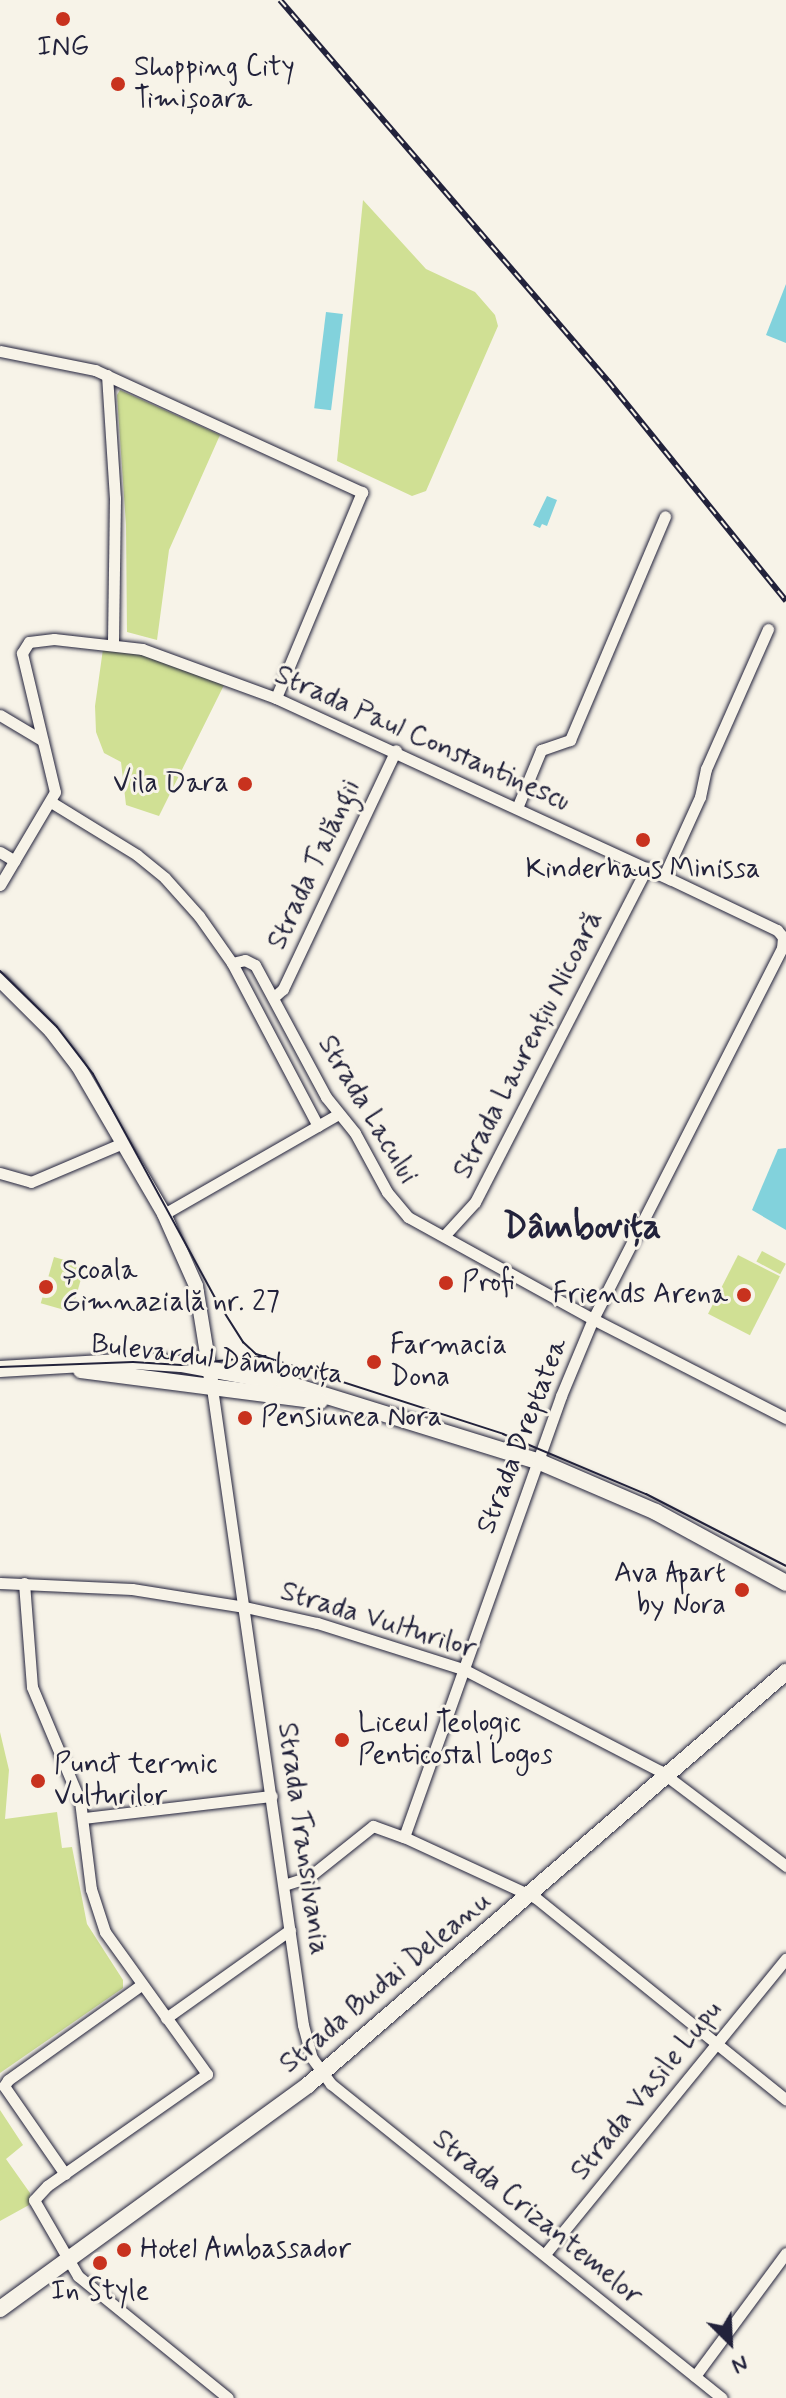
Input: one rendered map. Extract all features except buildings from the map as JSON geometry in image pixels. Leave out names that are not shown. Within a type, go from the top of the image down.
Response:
[{"type":"main road","name":"Bulevardul Dâmbovița","points":[[0,1369],[133,1361],[285,1383],[540,1462],[656,1512],[786,1583]]},
{"type":"main road","name":"Bulevardul Dâmbovița","points":[[65,1367],[361,1405]]},
{"type":"main road","name":"Strada Budai Deleanu","points":[[0,2309],[322,2074],[786,1672]]},
{"type":"street","points":[[0,351],[107,375],[362,492],[276,698]]},
{"type":"street","points":[[107,375],[115,498],[113,643]]},
{"type":"street","points":[[517,808],[541,750],[570,740],[665,516]]},
{"type":"street","points":[[664,876],[700,797],[706,769],[768,629]]},
{"type":"street","name":"Strada Paul Constantinescu","points":[[42,740],[22,660],[25,645],[43,639],[113,643],[155,653],[276,698],[400,752],[777,930],[783,937]]},
{"type":"street","points":[[0,715],[42,740],[55,783],[51,802],[0,885]]},
{"type":"street","name":"Strada Talăngii","points":[[274,997],[283,989],[400,752]]},
{"type":"street","name":"Strada Lacului","points":[[51,802],[137,855],[165,878],[199,916],[243,982],[318,1126]]},
{"type":"street","points":[[0,852],[15,861]]},
{"type":"street","name":"Strada Laurențiu Nicoară","points":[[444,1236],[475,1202],[647,868]]},
{"type":"street","name":"Strada Dreptatea","points":[[404,1837],[561,1396],[593,1319],[782,948],[783,937]]},
{"type":"street","name":"Strada Lacului","points":[[232,963],[250,961],[274,997],[337,1115],[355,1133],[398,1207],[593,1319],[786,1418]]},
{"type":"street","points":[[0,980],[51,1031],[73,1059],[164,1214],[196,1286],[212,1388]]},
{"type":"street","points":[[164,1214],[337,1115]]},
{"type":"street","points":[[0,1173],[31,1182],[123,1143]]},
{"type":"street","name":"Strada Transilvania","points":[[212,1388],[307,2044],[322,2074]]},
{"type":"street","name":"Strada Vulturilor","points":[[0,1583],[132,1589],[245,1607],[317,1623],[463,1669],[668,1776],[786,1866]]},
{"type":"street","points":[[24,1583],[32,1687],[84,1818],[95,1903],[105,1932],[207,2074],[65,2174],[34,2200],[78,2276],[228,2398]]},
{"type":"street","points":[[84,1818],[272,1796]]},
{"type":"street","points":[[284,1885],[309,1877],[373,1826],[404,1837],[530,1894],[786,2100]]},
{"type":"street","points":[[166,2018],[290,1930]]},
{"type":"street","name":"Strada Vasile Lupu","points":[[545,2254],[786,1959]]},
{"type":"street","points":[[65,2174],[4,2086],[16,2073],[141,1985]]},
{"type":"street","name":"Strada Crizantemelor","points":[[322,2074],[722,2398]]},
{"type":"street","points":[[695,2376],[786,2253]]},
{"type":"green space","points":[[363,200],[426,269],[475,292],[495,315],[498,326],[426,491],[412,496],[337,461]]},
{"type":"green space","points":[[120,390],[220,435],[169,550],[157,640],[127,632],[126,525],[117,395]]},
{"type":"green space","points":[[103,649],[137,650],[224,685],[159,816],[126,805],[121,762],[104,753],[96,732],[95,706]]},
{"type":"green space","points":[[762,1251],[786,1264],[780,1274],[756,1262]]},
{"type":"green space","name":"Friends Arena","points":[[738,1255],[780,1276],[750,1335],[708,1314]]},
{"type":"green space","points":[[54,1257],[85,1266],[72,1312],[41,1303]]},
{"type":"green space","points":[[0,1732],[9,1770],[5,1819],[57,1812],[62,1848],[72,1847],[87,1924],[123,1980],[123,1988],[0,2073]]},
{"type":"green space","points":[[0,2110],[23,2145],[6,2159],[30,2193],[29,2205],[0,2221]]},
{"type":"water","points":[[786,284],[786,343],[766,335]]},
{"type":"water","points":[[326,312],[343,314],[331,410],[314,408]]},
{"type":"water","points":[[547,496],[557,500],[547,526],[542,524],[540,528],[533,525]]},
{"type":"water","points":[[786,1148],[786,1230],[752,1210],[778,1149]]},
{"type":"tram line","points":[[0,971],[57,1027],[93,1074],[217,1301],[243,1342],[256,1354],[503,1434],[646,1494],[786,1566]]},
{"type":"tram line","points":[[0,1367],[133,1362],[181,1365],[266,1356]]},
{"type":"railway","points":[[280,0],[608,381],[786,601]]},
{"type":"place","name":"ING","points":[[63,19]]},
{"type":"place","name":"Shopping City Timișoara","points":[[118,84]]},
{"type":"place","name":"Vila Dara","points":[[245,784]]},
{"type":"place","name":"Kinderhaus Minissa","points":[[643,840]]},
{"type":"place","name":"Profi","points":[[446,1283]]},
{"type":"place","name":"Școala Gimnazială nr. 27","points":[[46,1287]]},
{"type":"place","name":"Friends Arena","points":[[744,1295]]},
{"type":"place","name":"Farmacia Dona","points":[[374,1362]]},
{"type":"place","name":"Pensiunea Nora","points":[[245,1418]]},
{"type":"place","name":"Ava Apart by Nora","points":[[742,1590]]},
{"type":"place","name":"Liceul Teologic Penticostal Logos","points":[[342,1740]]},
{"type":"place","name":"Punct termic Vulturilor","points":[[38,1781]]},
{"type":"place","name":"Hotel Ambassador","points":[[124,2250]]},
{"type":"place","name":"In Style","points":[[100,2263]]},
{"type":"district","name":"Dâmbovița","points":[[582,1228]]}]
